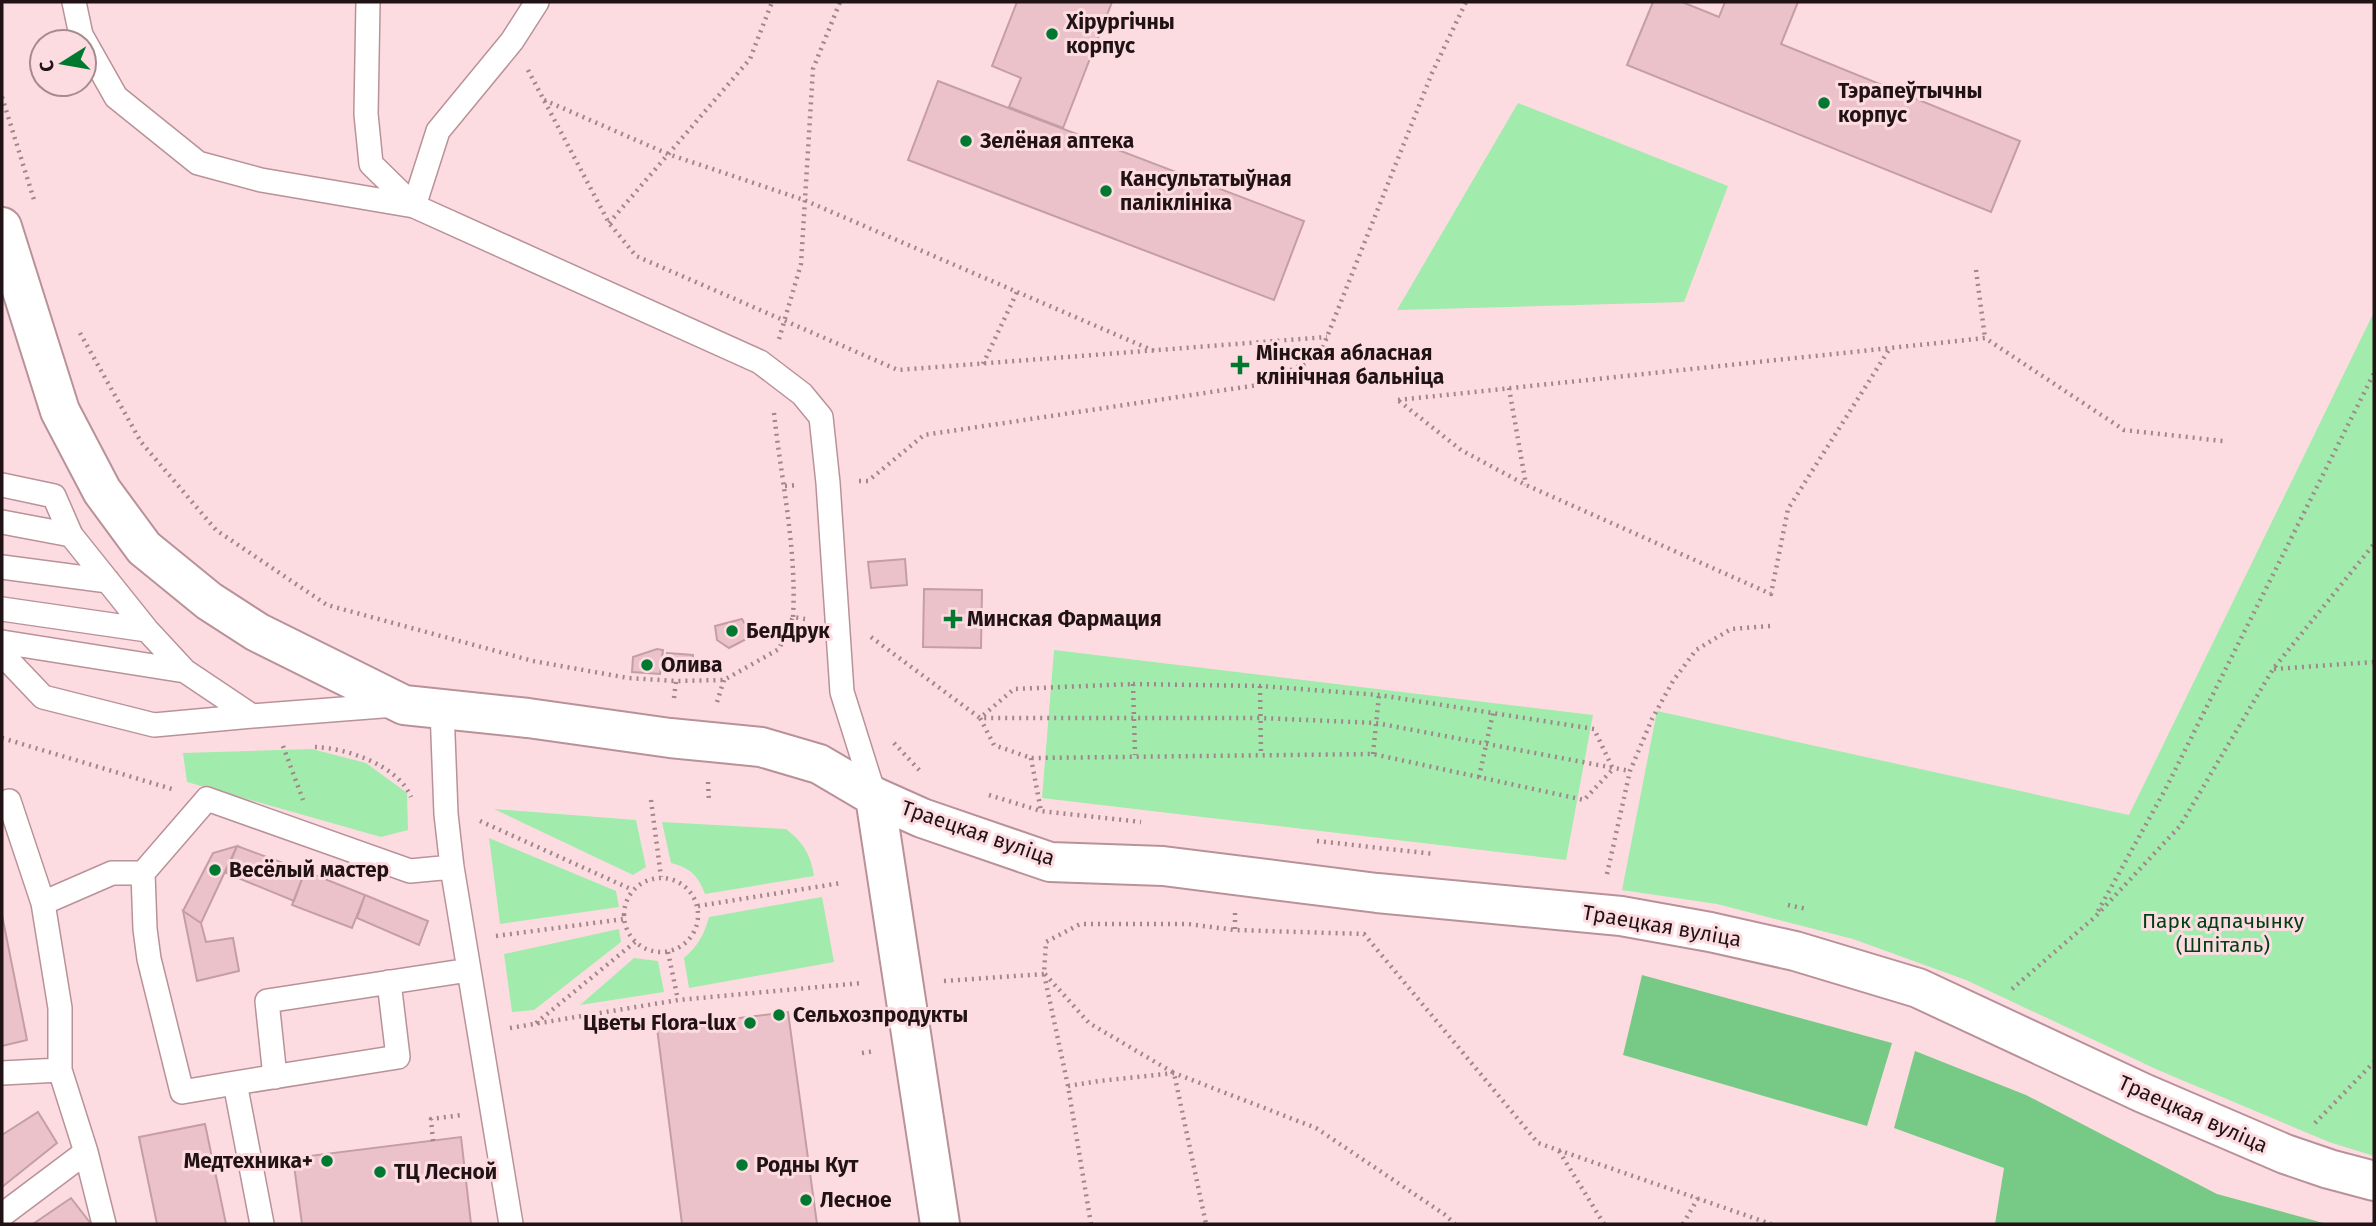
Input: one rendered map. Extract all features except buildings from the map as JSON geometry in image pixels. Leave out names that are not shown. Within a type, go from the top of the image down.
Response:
[{"type":"street","points":[[2,229],[60,411],[102,491],[144,548],[209,601],[257,632],[404,705]]},
{"type":"street","name":"Траецкая вуліца","points":[[404,705],[761,747],[819,764],[875,797],[922,818],[1050,862],[1163,866],[1377,893],[1621,916],[1697,929],[1795,951],[1918,988],[2143,1093],[2285,1154],[2374,1181]]},
{"type":"street","points":[[875,797],[940,1224]]},
{"type":"lane","points":[[74,2],[81,35],[116,97],[198,163],[261,180],[414,206],[760,362],[803,394],[821,417],[842,692],[875,797]]},
{"type":"lane","points":[[368,2],[366,114],[371,164],[414,206]]},
{"type":"lane","points":[[414,206],[438,131],[512,41],[537,2]]},
{"type":"lane","points":[[2,485],[54,496],[71,534],[147,630],[185,671],[252,716]]},
{"type":"lane","points":[[2,522],[71,534]]},
{"type":"lane","points":[[2,566],[108,581]]},
{"type":"lane","points":[[2,609],[147,630]]},
{"type":"lane","points":[[2,642],[185,671]]},
{"type":"lane","points":[[2,654],[43,697],[154,725],[404,705]]},
{"type":"lane","points":[[442,709],[446,814],[452,867],[469,970],[509,1142],[511,1224]]},
{"type":"lane","points":[[389,982],[398,1058],[182,1092],[149,958],[143,873],[207,799],[410,871],[452,867]]},
{"type":"lane","points":[[9,801],[43,903],[60,1008],[60,1070],[86,1152],[104,1224]]},
{"type":"lane","points":[[43,903],[112,873],[143,873]]},
{"type":"lane","points":[[275,1077],[267,1001],[469,970]]},
{"type":"lane","points":[[2,1073],[60,1070]]},
{"type":"lane","points":[[235,1083],[262,1224]]},
{"type":"lane","points":[[2,1214],[86,1152]]},
{"type":"path","points":[[609,223],[750,60],[772,2]]},
{"type":"path","points":[[75,324],[141,442],[216,530],[327,605],[533,661],[628,678],[724,680],[779,649],[793,617],[794,592],[785,486],[778,452],[770,371],[801,264],[813,69],[839,2]]},
{"type":"path","points":[[828,483],[868,481],[924,435],[1258,385],[1319,356],[1432,73],[1466,2]]},
{"type":"path","points":[[512,41],[609,223],[636,256],[898,370],[1327,337]]},
{"type":"path","points":[[2,97],[37,211]]},
{"type":"path","points":[[544,100],[668,154],[804,200],[1155,352]]},
{"type":"path","points":[[1976,270],[1985,338]]},
{"type":"path","points":[[984,364],[1017,292]]},
{"type":"path","points":[[1891,348],[1788,509],[1771,594],[1526,485],[1461,450],[1398,400],[1985,338],[2124,430],[2223,441]]},
{"type":"path","points":[[2095,917],[2165,790],[2374,373]]},
{"type":"path","points":[[1509,388],[1526,485]]},
{"type":"path","points":[[1980,1017],[2095,917],[2180,826],[2273,669],[2374,544]]},
{"type":"path","points":[[793,617],[838,625],[870,637],[980,718],[994,745],[1031,758],[1373,754],[1584,800],[1613,769]]},
{"type":"path","points":[[1606,874],[1630,771],[1652,719],[1673,681],[1696,650],[1731,629],[1770,626]]},
{"type":"path","points":[[2273,669],[2374,662]]},
{"type":"path","points":[[980,718],[1014,689],[1133,684],[1260,686],[1379,695],[1594,729],[1613,769]]},
{"type":"path","points":[[1133,684],[1135,755]]},
{"type":"path","points":[[1260,686],[1261,754]]},
{"type":"path","points":[[1373,754],[1379,695]]},
{"type":"path","points":[[1479,777],[1493,713]]},
{"type":"path","points":[[980,718],[1261,718],[1376,723],[1630,771]]},
{"type":"path","points":[[2,738],[207,799]]},
{"type":"path","points":[[282,745],[293,745]]},
{"type":"path","points":[[304,746],[345,750],[381,766],[407,786],[416,809],[479,821],[633,890]]},
{"type":"path","points":[[1031,758],[1041,811]]},
{"type":"path","points":[[651,800],[662,877]]},
{"type":"path","points":[[662,877],[677,881],[690,890],[698,906],[698,921],[692,936],[681,947],[668,952],[649,950],[635,942],[627,932],[624,919],[625,903],[633,890],[645,880],[662,877]]},
{"type":"path","points":[[698,906],[841,883]]},
{"type":"path","points":[[464,940],[624,919]]},
{"type":"path","points":[[1091,1224],[1068,1086],[1044,974],[1046,942],[1080,924],[1188,924],[1235,930],[1364,934],[1538,1143],[1771,1224]]},
{"type":"path","points":[[536,1023],[635,942]]},
{"type":"path","points":[[668,952],[678,1000]]},
{"type":"path","points":[[942,981],[1044,974]]},
{"type":"path","points":[[1044,974],[1090,1023],[1174,1073],[1316,1128],[1444,1214],[1452,1224]]},
{"type":"path","points":[[507,1028],[678,1000],[853,982]]},
{"type":"path","points":[[2285,1154],[2374,1062]]},
{"type":"path","points":[[1068,1086],[1174,1073]]},
{"type":"path","points":[[1174,1073],[1206,1224]]},
{"type":"path","points":[[433,1141],[431,1119],[466,1115]]},
{"type":"path","points":[[1558,1150],[1604,1224]]},
{"type":"path","points":[[1683,1224],[1699,1198]]},
{"type":"green space","points":[[1518,103],[1728,186],[1684,302],[1397,310]]},
{"type":"green space","name":"Парк адпачынку (Шпіталь)","points":[[2374,312],[2374,1156],[2329,1142],[2158,1070],[1966,980],[1853,939],[1717,904],[1622,890],[1657,711],[2129,815]]},
{"type":"green space","points":[[1054,650],[1593,715],[1566,860],[1042,798]]},
{"type":"green space","points":[[312,749],[366,763],[407,793],[408,830],[381,837],[187,782],[183,753]]},
{"type":"green space","points":[[494,809],[636,820],[646,867],[633,875]]},
{"type":"green space","points":[[662,822],[786,829],[805,850],[814,876],[705,894],[692,873],[671,863]]},
{"type":"green space","points":[[489,838],[616,891],[619,907],[500,924]]},
{"type":"green space","points":[[822,897],[834,962],[689,988],[684,958],[700,940],[709,917]]},
{"type":"green space","points":[[619,929],[621,942],[534,1010],[512,1012],[504,954]]},
{"type":"green space","points":[[634,958],[658,961],[664,992],[580,1005]]},
{"type":"green space","points":[[1642,975],[1892,1043],[1867,1126],[1623,1055]]},
{"type":"green space","points":[[1915,1051],[2026,1095],[2217,1194],[2327,1224],[1995,1224],[2004,1168],[1894,1128]]},
{"type":"place","name":"Хірургічны корпус","points":[[1052,34]]},
{"type":"place","name":"Тэрапеўтычны корпус","points":[[1824,103]]},
{"type":"place","name":"Зелёная аптека","points":[[966,141]]},
{"type":"place","name":"Кансультатыўная паліклініка","points":[[1106,191]]},
{"type":"place","name":"Мінская абласная клінічная бальніца","points":[[1240,365]]},
{"type":"place","name":"Минская Фармация","points":[[953,619]]},
{"type":"place","name":"БелДрук","points":[[732,631]]},
{"type":"place","name":"Олива","points":[[647,665]]},
{"type":"place","name":"Весёлый мастер","points":[[215,870]]},
{"type":"place","name":"Сельхозпродукты","points":[[779,1015]]},
{"type":"place","name":"Цветы Flora-lux","points":[[750,1023]]},
{"type":"place","name":"Медтехника+","points":[[327,1161]]},
{"type":"place","name":"Родны Кут","points":[[742,1165]]},
{"type":"place","name":"ТЦ Лесной","points":[[380,1172]]},
{"type":"place","name":"Лесное","points":[[806,1200]]}]
